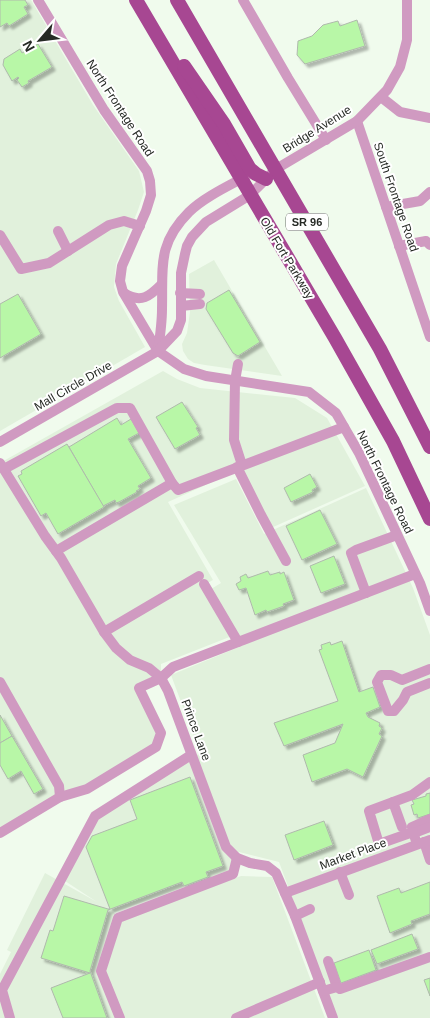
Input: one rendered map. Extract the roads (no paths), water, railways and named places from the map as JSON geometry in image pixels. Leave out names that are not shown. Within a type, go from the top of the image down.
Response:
[{"type":"main road","name":"SR 96","points":[[177,0],[380,348],[430,447]]},
{"type":"main road","points":[[137,2],[210,103],[250,169],[261,177]]},
{"type":"main road","name":"Old Fort Parkway","points":[[137,2],[335,338],[388,433],[430,519]]},
{"type":"street","name":"North Frontage Road","points":[[38,0],[104,110],[147,171],[151,195],[140,226],[122,266],[120,280],[123,292],[158,351],[184,369],[206,376],[309,392],[336,413],[359,453],[430,611]]},
{"type":"street","points":[[243,0],[326,140]]},
{"type":"street","name":"Bridge Avenue","points":[[276,169],[357,121],[387,90],[400,67],[407,40],[407,0]]},
{"type":"street","points":[[381,96],[400,112],[430,118]]},
{"type":"street","name":"South Frontage Road","points":[[357,121],[430,335]]},
{"type":"street","points":[[158,351],[162,311],[163,259],[171,234],[189,212],[202,202],[241,179],[261,177],[276,169]]},
{"type":"street","name":"Mall Circle Drive","points":[[0,442],[158,351],[180,326],[180,273],[187,246],[192,237],[206,222],[250,195],[261,177]]},
{"type":"street","points":[[386,207],[420,201],[430,192]]},
{"type":"street","points":[[0,235],[21,269],[49,263],[109,225],[124,221],[140,226]]},
{"type":"street","points":[[58,231],[68,251]]},
{"type":"street","points":[[399,246],[426,241],[430,245]]},
{"type":"street","points":[[123,292],[131,298],[142,298],[155,291],[162,284]]},
{"type":"street","points":[[180,293],[200,299],[181,306]]},
{"type":"street","points":[[238,364],[235,380],[234,440],[240,466],[261,515],[286,561]]},
{"type":"street","points":[[162,678],[149,668],[130,660],[116,648],[104,632],[56,551],[2,466],[117,408],[130,408],[172,483],[178,490],[344,427]]},
{"type":"street","points":[[56,551],[172,483]]},
{"type":"street","points":[[366,593],[351,553],[397,535]]},
{"type":"street","points":[[0,833],[60,797],[86,789],[156,747],[161,733],[139,688],[162,678],[173,667],[415,574]]},
{"type":"street","points":[[104,632],[202,580],[238,642]]},
{"type":"street","points":[[430,669],[402,680],[391,675],[381,675],[377,682],[388,711],[394,711],[407,692],[430,684]]},
{"type":"street","name":"Prince Lane","points":[[162,678],[226,847],[237,858]]},
{"type":"street","points":[[0,682],[59,786],[60,797]]},
{"type":"street","points":[[10,1018],[2,990],[95,816],[191,755]]},
{"type":"street","points":[[383,857],[369,811],[412,795],[430,782]]},
{"type":"street","points":[[394,802],[402,827]]},
{"type":"street","points":[[430,819],[412,827],[413,832],[424,842],[430,860]]},
{"type":"street","points":[[413,832],[430,823]]},
{"type":"street","points":[[379,844],[430,827]]},
{"type":"street","name":"Market Place","points":[[285,893],[424,842]]},
{"type":"street","points":[[120,1018],[101,971],[118,918],[233,874],[237,858],[267,866],[276,874],[295,916],[333,1018]]},
{"type":"street","points":[[340,872],[349,895]]},
{"type":"street","points":[[295,916],[310,910]]},
{"type":"street","points":[[236,1018],[321,987],[337,986],[340,989],[430,957]]},
{"type":"street","points":[[328,961],[337,986]]}]
